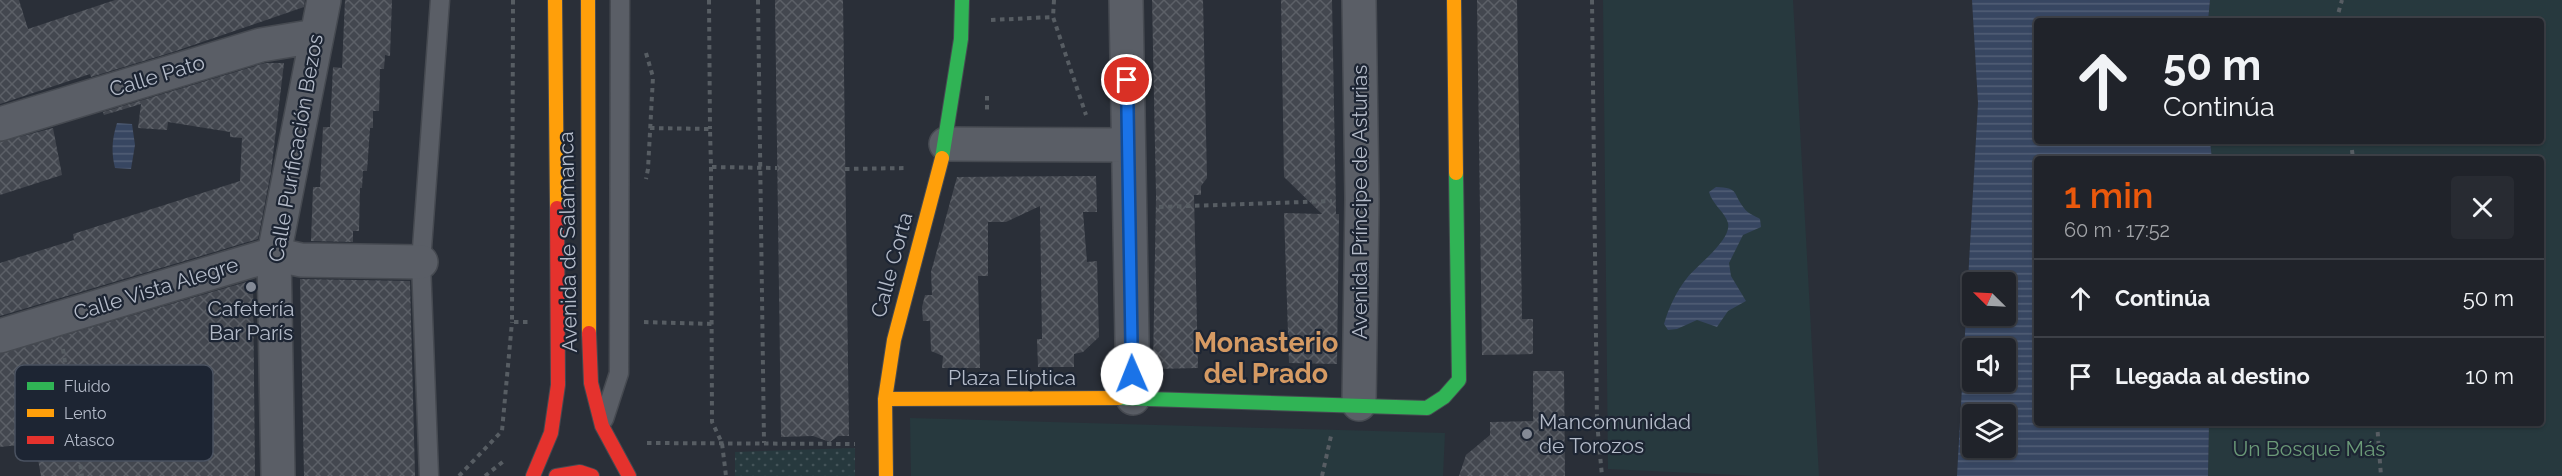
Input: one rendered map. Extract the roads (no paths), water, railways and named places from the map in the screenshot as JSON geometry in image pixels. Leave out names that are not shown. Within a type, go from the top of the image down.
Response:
[{"type":"main road","name":"Avenida de Salamanca","points":[[533,476],[551,434],[558,385],[555,0]]},
{"type":"main road","name":"Avenida de Salamanca","points":[[588,0],[591,383],[602,426],[629,476]]},
{"type":"main road","name":"Calle Corta","points":[[885,399],[894,340],[946,144],[961,39],[962,0]]},
{"type":"main road","name":"Plaza Elíptica","points":[[885,399],[1133,398],[1427,408],[1444,397],[1459,380],[1454,0]]},
{"type":"main road","points":[[885,399],[886,476]]},
{"type":"main road","points":[[556,476],[580,472],[592,476]]},
{"type":"street","name":"Calle Purificación Bezos","points":[[278,476],[274,254],[324,0]]},
{"type":"street","points":[[1126,0],[1112,145],[1129,208],[1133,398]]},
{"type":"street","name":"Avenida Príncipe de Asturias","points":[[1344,404],[1362,199],[1359,0]]},
{"type":"street","name":"Calle Pato","points":[[0,124],[261,45],[316,36]]},
{"type":"street","points":[[946,144],[1112,145]]},
{"type":"street","name":"Calle Vista Alegre","points":[[0,336],[274,254],[301,260],[421,262]]},
{"type":"lane","points":[[429,476],[421,262],[440,0]]},
{"type":"lane","points":[[602,426],[619,373],[620,0]]},
{"type":"water","points":[[1972,0],[2210,0],[2208,18],[2034,18],[2034,144],[2210,144],[2212,156],[2034,156],[2034,426],[2209,426],[2208,476],[1957,476],[1962,387],[1962,392],[2016,392],[2016,338],[1965,338],[1965,326],[2016,326],[2016,272],[1968,272],[1978,103]]},
{"type":"water","points":[[117,123],[132,124],[135,145],[131,169],[115,168],[113,146]]},
{"type":"water","points":[[1716,187],[1732,190],[1745,210],[1760,219],[1761,227],[1743,235],[1729,263],[1731,276],[1746,301],[1728,311],[1717,327],[1697,320],[1677,329],[1668,330],[1664,324],[1679,289],[1713,252],[1728,230],[1726,219],[1709,192]]},
{"type":"place","name":"Cafetería Bar París","points":[[251,287]]},
{"type":"place","name":"Mancomunidad de Torozos","points":[[1527,434]]},
{"type":"district","name":"Monasterio del Prado","points":[[1266,358]]},
{"type":"park label","name":"Un Bosque Más","points":[[2309,449]]}]
